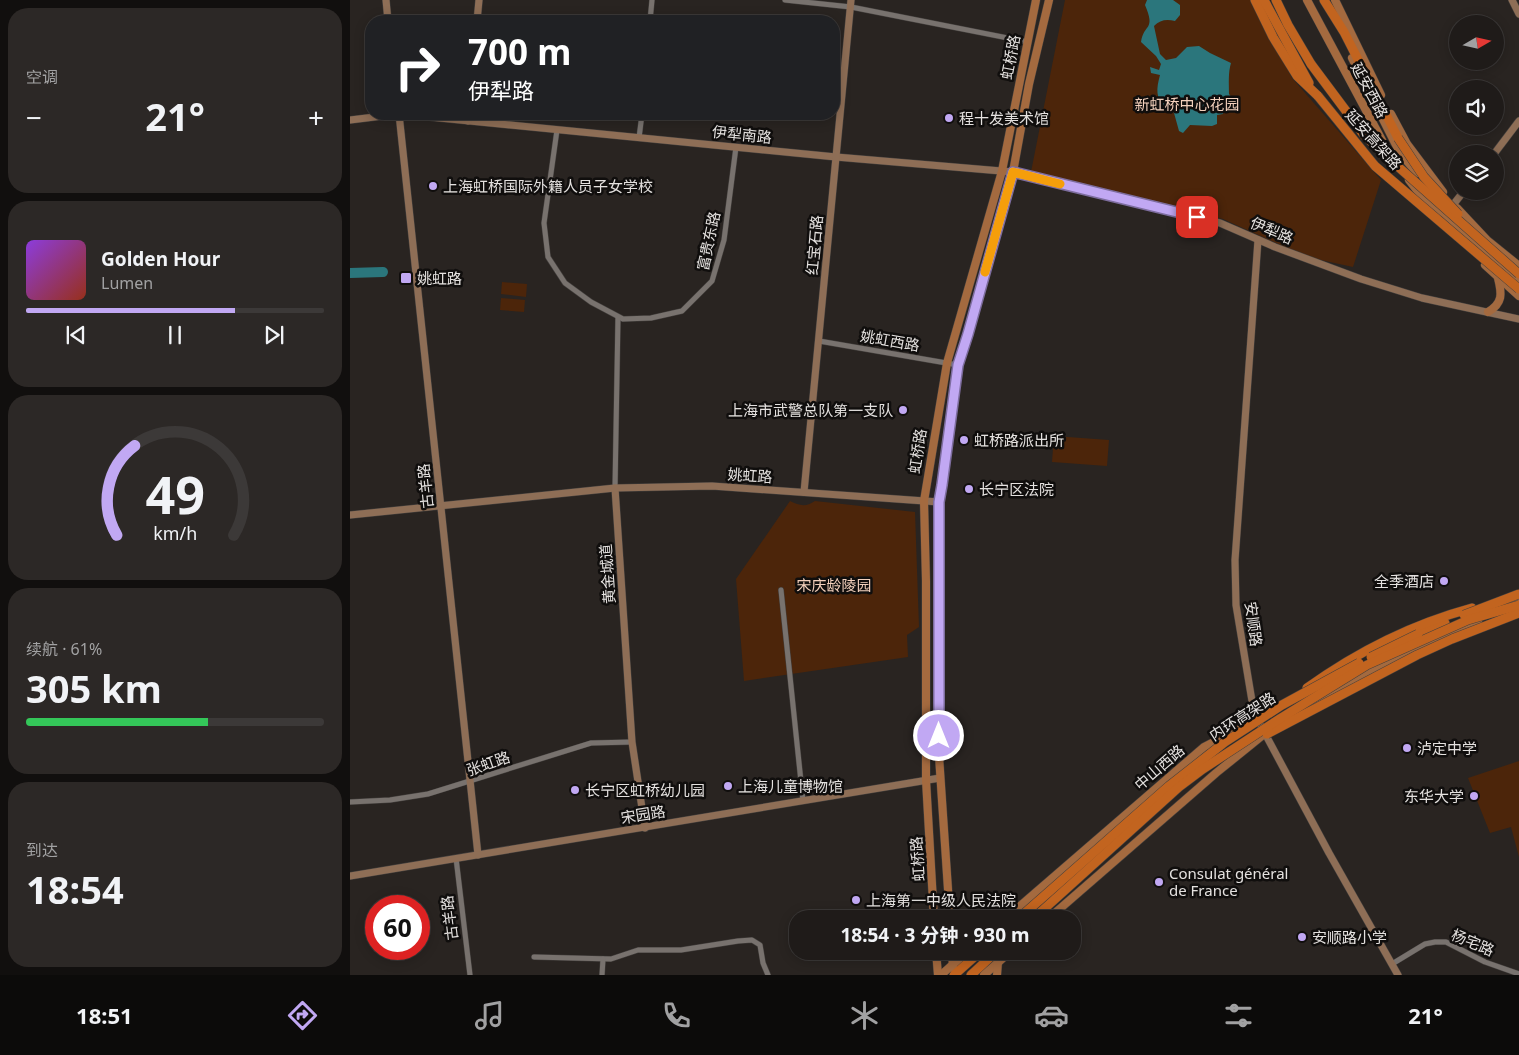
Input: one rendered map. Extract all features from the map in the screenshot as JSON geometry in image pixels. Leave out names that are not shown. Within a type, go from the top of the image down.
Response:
[{"type":"highway","points":[[1255,0],[1273,37],[1297,76],[1318,96]]},
{"type":"highway","name":"延安高架路","points":[[1264,0],[1301,70],[1318,96],[1375,166],[1519,289]]},
{"type":"highway","name":"延安高架路","points":[[1276,0],[1311,64],[1364,135],[1519,274]]},
{"type":"highway","points":[[1323,0],[1344,32],[1398,138],[1424,177],[1482,242]]},
{"type":"highway","points":[[1282,705],[1333,670],[1367,650],[1414,628],[1463,611],[1519,597]]},
{"type":"highway","name":"内环高架路","points":[[1028,910],[1169,786],[1225,742],[1282,705],[1418,634],[1519,597]]},
{"type":"highway","name":"内环高架路","points":[[1043,910],[1153,810],[1203,769],[1366,665],[1468,620],[1519,605]]},
{"type":"highway","points":[[1203,769],[1300,715],[1417,655],[1519,612]]},
{"type":"highway","points":[[954,975],[971,960]]},
{"type":"highway","points":[[971,975],[987,960]]},
{"type":"main road","name":"虹桥路","points":[[933,910],[926,780],[924,501],[947,363],[1002,170],[1036,0]]},
{"type":"main road","name":"虹桥路","points":[[949,910],[940,778],[939,502],[958,365],[1013,172],[1029,84],[1048,0]]},
{"type":"main road","name":"延安西路","points":[[1307,0],[1390,156],[1423,198],[1487,240],[1519,266]]},
{"type":"main road","name":"延安西路","points":[[1323,0],[1400,153],[1447,212],[1519,282]]},
{"type":"main road","name":"延安西路","points":[[1335,0],[1384,103],[1407,144],[1431,178],[1447,212],[1448,231],[1519,296]]},
{"type":"main road","name":"延安西路","points":[[1447,212],[1519,274]]},
{"type":"main road","points":[[1488,312],[1495,308],[1500,299],[1498,278]]},
{"type":"main road","name":"中山西路","points":[[1015,910],[1204,747],[1257,721],[1336,674],[1405,640],[1519,597]]},
{"type":"main road","points":[[1058,910],[1216,773],[1264,734],[1367,673],[1447,635],[1519,612]]},
{"type":"main road","points":[[937,960],[939,975]]},
{"type":"main road","points":[[953,960],[954,975]]},
{"type":"main road","points":[[939,975],[958,960]]},
{"type":"main road","points":[[984,975],[1000,960]]},
{"type":"main road","points":[[997,975],[998,962]]},
{"type":"street","points":[[386,0],[387,15]]},
{"type":"street","points":[[478,15],[479,0]]},
{"type":"street","points":[[651,15],[652,0]]},
{"type":"street","points":[[785,0],[851,3],[1028,42]]},
{"type":"street","points":[[1512,0],[1519,14]]},
{"type":"street","name":"红宝石路","points":[[840,116],[851,3]]},
{"type":"street","name":"伊犁南路","points":[[350,120],[365,118]]},
{"type":"street","name":"古羊路","points":[[400,120],[478,855]]},
{"type":"street","name":"伊犁南路","points":[[484,120],[557,130],[1013,172]]},
{"type":"street","points":[[639,138],[641,120]]},
{"type":"street","name":"红宝石路","points":[[804,492],[840,120]]},
{"type":"street","points":[[1501,145],[1519,121]]},
{"type":"street","name":"富贵东路","points":[[557,130],[544,223],[548,257],[565,283],[591,302],[623,319],[651,318],[682,311],[712,281],[724,240],[736,147]]},
{"type":"street","name":"伊犁路","points":[[1013,172],[1220,223],[1258,240],[1361,279],[1422,298],[1519,320]]},
{"type":"street","points":[[1447,212],[1457,200]]},
{"type":"street","name":"安顺路","points":[[1258,240],[1235,560],[1236,605],[1250,694],[1257,721],[1398,975]]},
{"type":"street","name":"黄金城道","points":[[618,317],[615,488],[632,742],[644,828]]},
{"type":"street","name":"姚虹西路","points":[[819,341],[958,365]]},
{"type":"street","name":"姚虹路","points":[[350,514],[615,488],[712,486],[939,502]]},
{"type":"street","points":[[781,590],[803,801]]},
{"type":"street","name":"张虹路","points":[[350,802],[403,799],[428,794],[591,743],[632,742]]},
{"type":"street","name":"宋园路","points":[[350,876],[940,778]]},
{"type":"street","name":"古羊路","points":[[456,858],[470,975]]},
{"type":"street","points":[[534,958],[611,959],[638,950],[681,950],[752,940],[760,945],[762,963],[768,975]]},
{"type":"street","name":"杨宅路","points":[[1392,964],[1425,944],[1446,942],[1486,962],[1519,974]]},
{"type":"street","points":[[602,975],[603,959]]},
{"type":"green space","name":"新虹桥中心花园","points":[[1065,0],[1251,0],[1292,78],[1381,180],[1353,267],[1307,257],[1223,219],[1031,172]]},
{"type":"green space","points":[[502,282],[527,284],[526,297],[501,294]]},
{"type":"green space","points":[[501,298],[525,300],[524,312],[500,310]]},
{"type":"green space","points":[[1054,436],[1109,440],[1107,466],[1052,462]]},
{"type":"green space","name":"宋庆龄陵园","points":[[790,501],[803,505],[815,501],[915,512],[919,627],[907,635],[908,657],[744,681],[736,579]]},
{"type":"green space","points":[[1519,761],[1519,857],[1511,827],[1490,833],[1468,778]]},
{"type":"water","points":[[1147,0],[1173,0],[1180,5],[1180,15],[1175,21],[1163,20],[1154,26],[1160,54],[1166,60],[1176,58],[1187,47],[1199,46],[1231,63],[1229,94],[1236,103],[1232,106],[1224,107],[1223,114],[1217,115],[1217,124],[1212,126],[1190,125],[1183,133],[1179,131],[1174,113],[1169,107],[1164,109],[1161,104],[1158,96],[1160,75],[1151,73],[1150,67],[1159,70],[1161,64],[1156,56],[1141,42],[1149,23],[1145,5]]},
{"type":"waterway","points":[[350,273],[383,272]]},
{"type":"slow traffic","points":[[985,272],[1013,172],[1060,184]]},
{"type":"place","name":"程十发美术馆","points":[[949,118]]},
{"type":"place","name":"上海虹桥国际外籍人员子女学校","points":[[433,186]]},
{"type":"place","name":"姚虹路","points":[[406,278]]},
{"type":"place","name":"上海市武警总队第一支队","points":[[903,410]]},
{"type":"place","name":"虹桥路派出所","points":[[964,440]]},
{"type":"place","name":"长宁区法院","points":[[969,489]]},
{"type":"place","name":"全季酒店","points":[[1444,581]]},
{"type":"place","name":"泸定中学","points":[[1407,748]]},
{"type":"place","name":"上海儿童博物馆","points":[[728,786]]},
{"type":"place","name":"长宁区虹桥幼儿园","points":[[575,790]]},
{"type":"place","name":"东华大学","points":[[1474,796]]},
{"type":"place","name":"Consulat général de France","points":[[1159,882]]},
{"type":"place","name":"上海第一中级人民法院","points":[[856,900]]},
{"type":"place","name":"安顺路小学","points":[[1302,937]]},
{"type":"route","points":[[939,736],[939,502],[958,365],[1013,172],[1197,217]]}]
